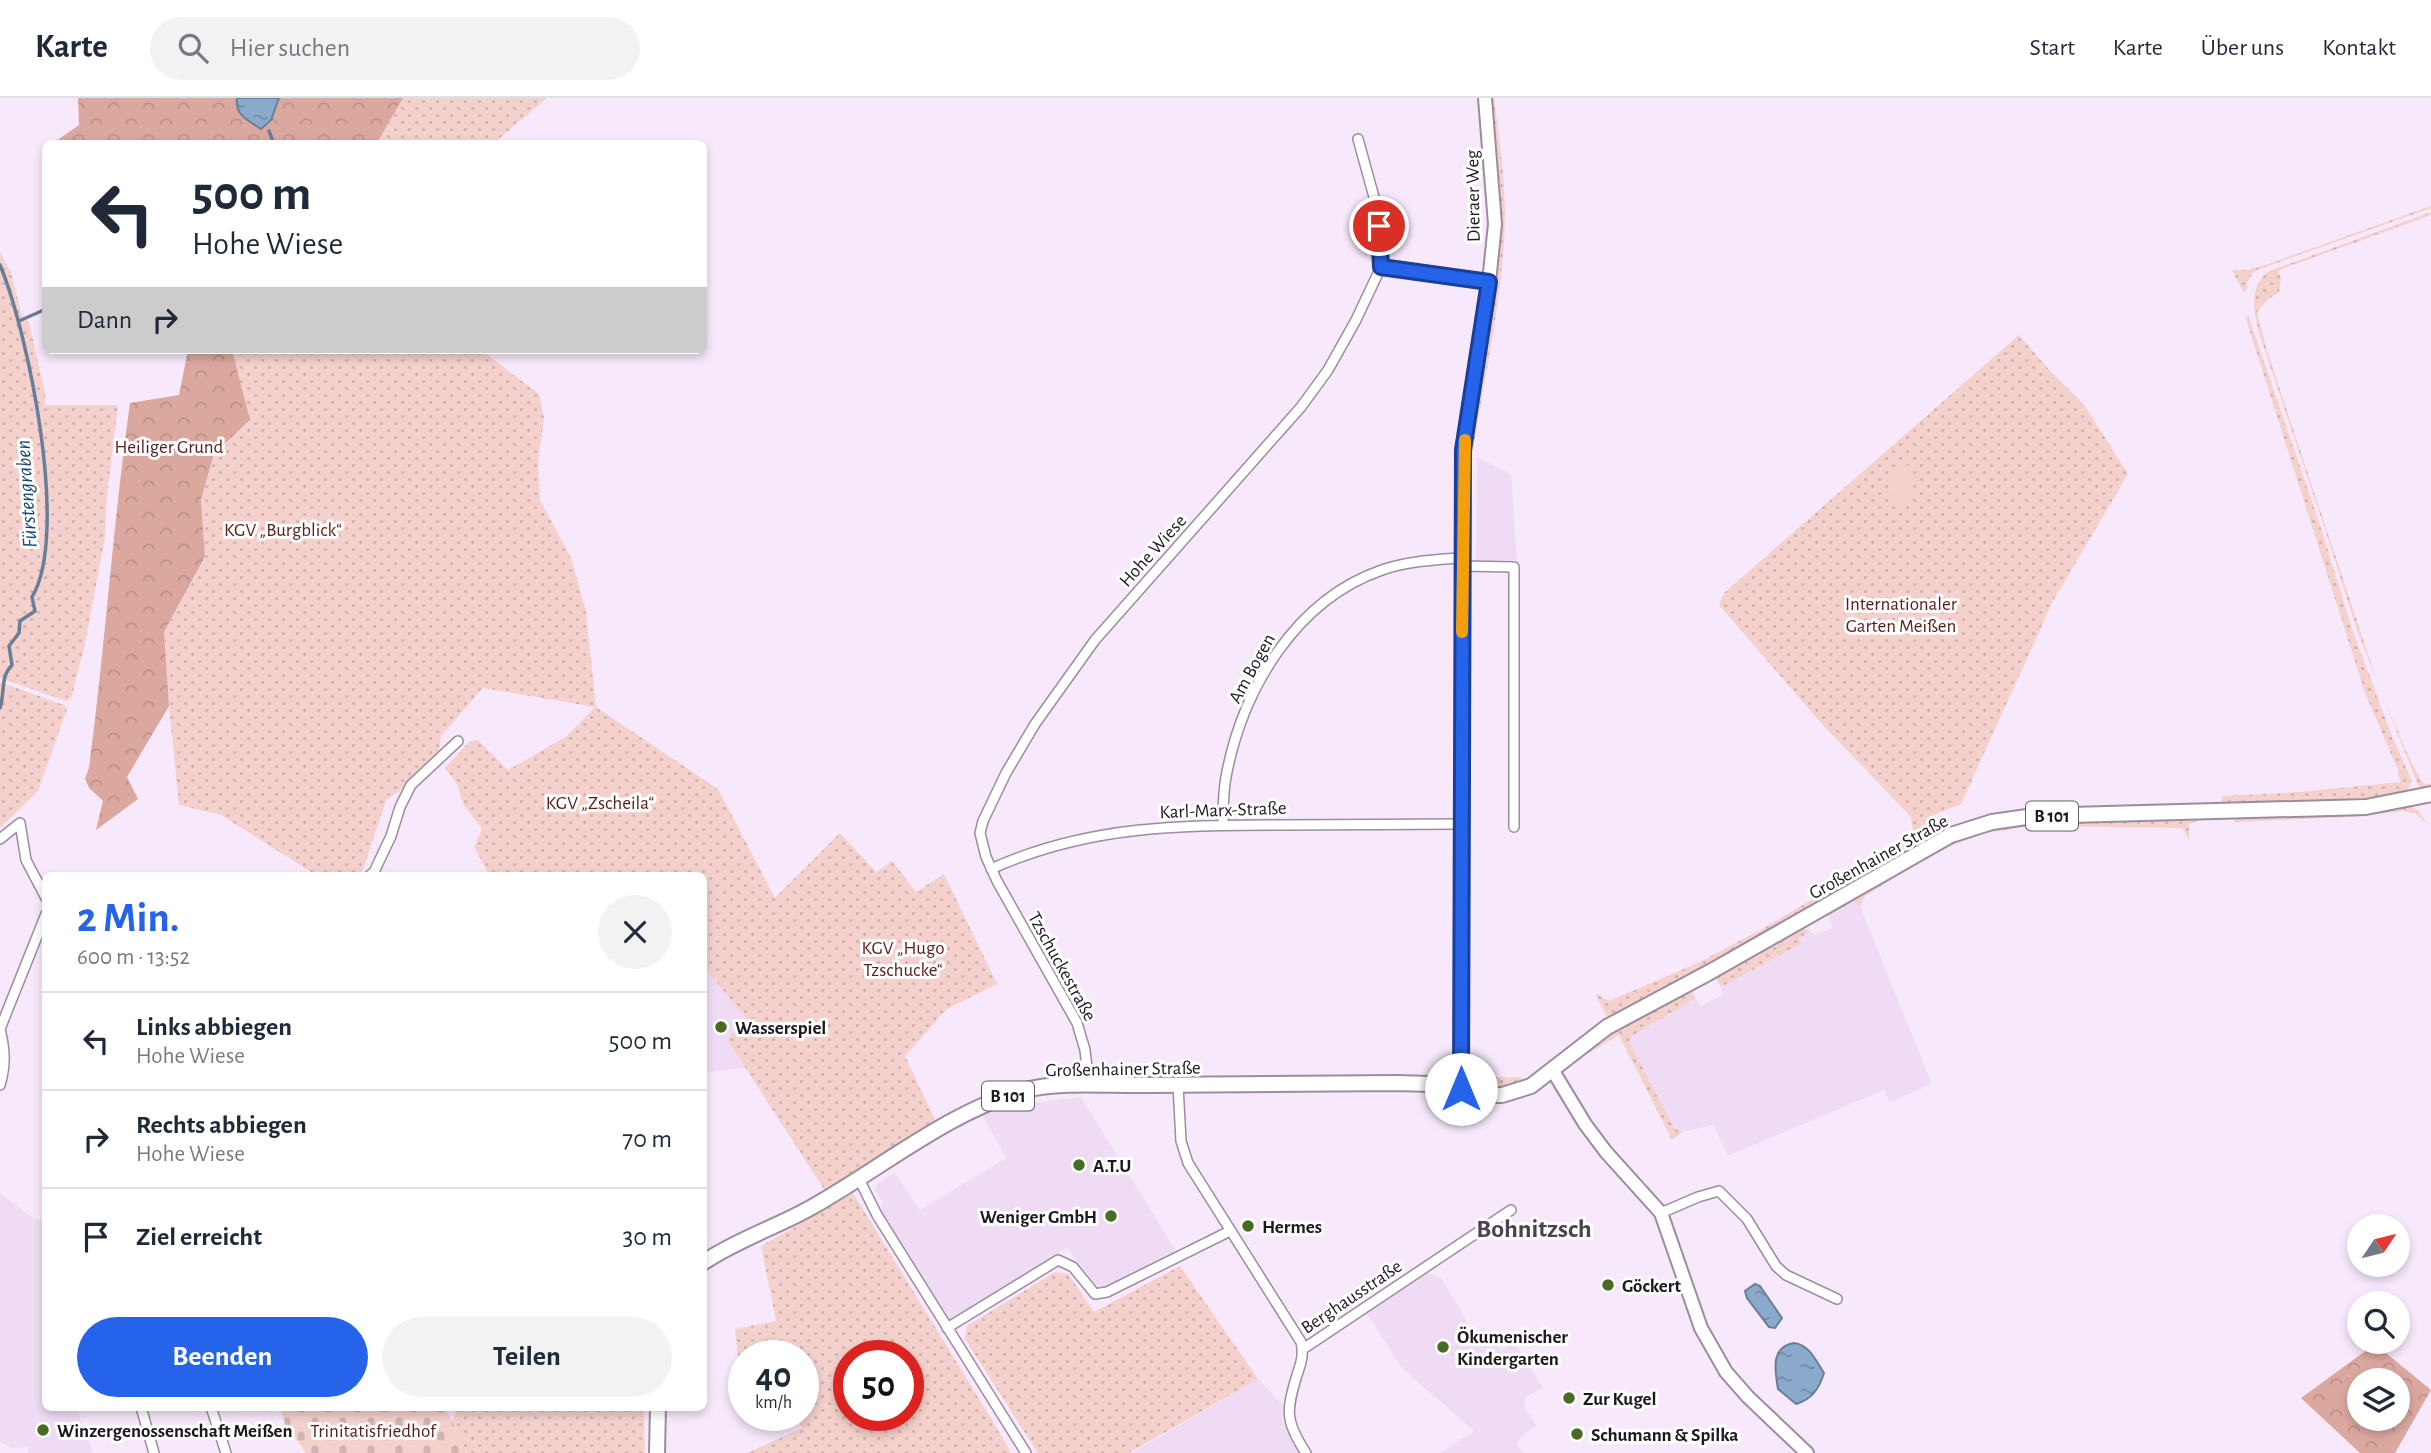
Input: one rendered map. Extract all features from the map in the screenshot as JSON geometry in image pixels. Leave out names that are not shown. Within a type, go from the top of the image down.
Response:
[{"type":"main road","name":"Dieraer Weg","points":[[1461,1089],[1463,450],[1489,282],[1495,224],[1485,98]]},
{"type":"main road","name":"Großenhainer Straße","points":[[707,1260],[727,1246],[791,1219],[934,1132],[996,1100],[1028,1089],[1397,1083],[1431,1084],[1502,1095],[1531,1086],[1608,1027],[1951,835],[1992,822],[2034,816],[2365,807],[2431,794]]},
{"type":"main road","points":[[1553,1071],[1585,1124],[1606,1152],[1661,1213],[1701,1328],[1726,1372],[1748,1397],[1807,1453]]},
{"type":"main road","points":[[657,1453],[658,1411]]},
{"type":"street","points":[[1358,139],[1377,208],[1381,267],[1489,282]]},
{"type":"street","name":"Hohe Wiese","points":[[991,869],[982,845],[984,821],[1006,773],[1035,724],[1095,640],[1301,407],[1328,370],[1381,267]]},
{"type":"street","name":"Am Bogen","points":[[1223,825],[1225,778],[1238,732],[1254,690],[1276,652],[1304,620],[1340,591],[1383,569],[1422,560],[1514,567],[1514,827]]},
{"type":"street","points":[[374,872],[411,785],[458,741]]},
{"type":"street","points":[[0,839],[20,822],[26,860],[42,890]]},
{"type":"street","name":"Karl-Marx-Straße","points":[[991,869],[1037,850],[1122,831],[1223,825],[1462,824]]},
{"type":"street","name":"Tzschuckestraße","points":[[991,869],[1077,1023],[1085,1050],[1090,1086]]},
{"type":"street","points":[[0,1085],[5,1070],[5,1048],[0,1029],[42,924]]},
{"type":"street","points":[[1178,1085],[1179,1127],[1184,1153],[1230,1231],[1295,1331],[1303,1349]]},
{"type":"street","points":[[859,1179],[877,1216],[1026,1453]]},
{"type":"street","points":[[1661,1213],[1719,1191],[1747,1219],[1776,1266],[1786,1275],[1837,1299]]},
{"type":"street","name":"Berghausstraße","points":[[1306,1453],[1290,1427],[1289,1418],[1293,1387],[1303,1359],[1303,1349],[1511,1210]]},
{"type":"street","points":[[947,1328],[1058,1260],[1073,1267],[1095,1294],[1107,1292],[1230,1231]]},
{"type":"street","points":[[142,1411],[154,1453]]},
{"type":"street","points":[[212,1411],[226,1453]]},
{"type":"shaded area","points":[[1477,457],[1511,474],[1517,560],[1476,561]]},
{"type":"shaded area","points":[[1854,901],[1860,906],[1932,1084],[1890,1102],[1884,1090],[1728,1156],[1713,1125],[1682,1132],[1674,1128],[1630,1043],[1631,1036],[1696,998],[1701,1006],[1724,994],[1721,987],[1801,944],[1799,938],[1811,932],[1815,935],[1832,928],[1829,916]]},
{"type":"shaded area","name":"Wasserspiel","points":[[707,971],[746,1018],[728,1041],[745,1068],[707,1072]]},
{"type":"shaded area","points":[[1081,1097],[1176,1251],[1108,1288],[1096,1285],[1067,1248],[948,1321],[880,1209],[883,1203],[875,1190],[877,1184],[894,1172],[920,1210],[1006,1158],[982,1114]]},
{"type":"shaded area","points":[[0,1193],[33,1218],[42,1221],[42,1411],[77,1411],[93,1453],[29,1453],[27,1447],[12,1448],[0,1442]]},
{"type":"shaded area","name":"Ökumenischer Kindergarten","points":[[1425,1272],[1442,1279],[1473,1332],[1484,1328],[1501,1351],[1514,1342],[1543,1387],[1525,1398],[1524,1406],[1537,1426],[1526,1432],[1516,1444],[1524,1453],[1440,1453],[1474,1431],[1402,1368],[1366,1312]]},
{"type":"shaded area","points":[[1258,1379],[1285,1407],[1281,1419],[1301,1453],[1132,1453]]},
{"type":"green space","points":[[78,98],[403,98],[379,140],[57,140],[79,125]]},
{"type":"green space","points":[[403,98],[547,98],[498,140],[379,140]]},
{"type":"green space","points":[[1489,98],[1494,98],[1501,157],[1505,201],[1504,246],[1498,305],[1473,451],[1466,446],[1499,234],[1499,192]]},
{"type":"green space","points":[[2431,206],[2254,271],[2244,293],[2232,270],[2247,270],[2268,264]]},
{"type":"green space","points":[[2431,212],[2431,215],[2282,269],[2278,272],[2281,277],[2279,292],[2267,300],[2257,312],[2267,351],[2377,680],[2357,630],[2265,351],[2256,320],[2254,300],[2260,281],[2267,272]]},
{"type":"green space","points":[[0,252],[11,273],[22,316],[29,322],[45,393],[45,405],[118,405],[107,495],[105,537],[85,644],[71,699],[66,701],[0,678]]},
{"type":"green space","points":[[2248,315],[2321,528],[2353,632],[2412,781],[2406,792],[2365,798],[2222,805],[2222,796],[2301,792],[2400,782],[2398,770],[2365,693],[2246,319]]},
{"type":"green space","name":"Internationaler Garten Meißen","points":[[2019,335],[2085,406],[2128,474],[2053,601],[1961,804],[1929,817],[1931,830],[1923,840],[1765,934],[1607,1017],[1595,993],[1609,1001],[1700,962],[1874,863],[1909,838],[1913,831],[1911,817],[1821,723],[1719,605],[1724,593]]},
{"type":"green space","name":"Heiliger Grund","points":[[187,354],[233,354],[250,420],[214,454],[201,499],[205,557],[164,632],[169,706],[127,777],[138,799],[96,830],[103,801],[89,788],[85,779],[95,723],[130,403],[179,395]]},
{"type":"green space","points":[[233,354],[486,354],[539,394],[544,418],[538,463],[540,500],[571,558],[586,611],[596,707],[718,789],[775,898],[840,833],[876,872],[892,861],[916,892],[944,874],[997,984],[947,1009],[905,1056],[935,1120],[824,1189],[728,1041],[746,1018],[707,971],[707,872],[487,872],[474,847],[482,829],[463,804],[457,784],[445,768],[470,741],[478,740],[508,770],[567,736],[595,707],[483,688],[441,736],[437,765],[386,800],[362,872],[311,872],[221,815],[179,805],[164,632],[205,559],[201,498],[214,454],[250,421]]},
{"type":"green space","points":[[1909,465],[1916,497],[1894,505],[1889,469]]},
{"type":"green space","points":[[0,682],[64,705],[67,709],[38,791],[0,828]]},
{"type":"green space","points":[[2382,693],[2411,762],[2422,782],[2426,785],[2431,783],[2431,787],[2422,788],[2418,785]]},
{"type":"green space","points":[[2412,806],[2428,825],[2416,814],[2403,811],[2350,817],[2235,822],[2235,817],[2377,811]]},
{"type":"green space","points":[[2198,818],[2198,821],[2189,824],[2189,840],[2182,828],[2033,826],[1985,833],[1925,859],[1865,896],[1860,906],[1854,901],[1829,916],[1831,911],[1923,855],[1981,830],[2020,823]]},
{"type":"green space","points":[[1802,928],[1811,932],[1799,938],[1801,944],[1721,987],[1716,978],[1721,973]]},
{"type":"green space","points":[[1686,991],[1692,991],[1696,998],[1632,1036],[1630,1043],[1674,1128],[1682,1132],[1672,1140],[1619,1035],[1589,1053],[1587,1051],[1610,1033]]},
{"type":"green space","points":[[1471,1059],[1485,1074],[1521,1077],[1522,1082],[1493,1088],[1479,1085],[1470,1071],[1467,1060]]},
{"type":"green space","points":[[853,1193],[1011,1453],[747,1453],[795,1431],[819,1431],[819,1340],[736,1340],[735,1329],[776,1321],[761,1246]]},
{"type":"green space","points":[[1180,1266],[1258,1379],[1129,1453],[1038,1453],[965,1339],[967,1326],[1055,1272],[1068,1274],[1094,1312]]},
{"type":"green space","points":[[2361,1354],[2387,1354],[2404,1368],[2347,1368],[2347,1431],[2408,1431],[2395,1453],[2360,1453],[2301,1398]]},
{"type":"green space","points":[[2410,1373],[2431,1390],[2410,1427]]},
{"type":"green space","name":"Trinitatisfriedhof","points":[[281,1411],[447,1411],[467,1453],[306,1453],[285,1424]]},
{"type":"green space","points":[[456,1411],[644,1411],[645,1453],[467,1453],[452,1422]]},
{"type":"water","points":[[237,98],[279,98],[271,120],[261,129],[240,113]]},
{"type":"water","points":[[1755,1284],[1760,1286],[1782,1318],[1775,1328],[1769,1327],[1747,1298],[1745,1291]]},
{"type":"water","points":[[1794,1343],[1808,1350],[1824,1373],[1814,1393],[1796,1404],[1778,1389],[1775,1367],[1781,1349]]},
{"type":"waterway","points":[[269,131],[272,140]]},
{"type":"waterway","name":"Fürstengraben","points":[[0,265],[22,336],[41,432],[47,528],[43,567],[32,597],[35,611],[20,621],[19,633],[9,646],[12,665],[4,680],[0,708]]},
{"type":"waterway","points":[[19,321],[42,311]]},
{"type":"slow traffic","points":[[1462,632],[1461,558],[1465,440]]},
{"type":"place","name":"Wasserspiel","points":[[721,1027]]},
{"type":"place","name":"A.T.U","points":[[1079,1165]]},
{"type":"place","name":"Weniger GmbH","points":[[1111,1216]]},
{"type":"place","name":"Hermes","points":[[1248,1226]]},
{"type":"place","name":"Göckert","points":[[1608,1285]]},
{"type":"place","name":"Ökumenischer Kindergarten","points":[[1443,1347]]},
{"type":"place","name":"Zur Kugel","points":[[1569,1398]]},
{"type":"place","name":"Winzergenossenschaft Meißen","points":[[43,1430]]},
{"type":"place","name":"Schumann & Spilka","points":[[1577,1434]]},
{"type":"district","name":"Bohnitzsch","points":[[1534,1228]]},
{"type":"route","points":[[1379,226],[1381,267],[1489,282],[1463,450],[1461,1089]]},
{"type":"park label","name":"KGV „Burgblick“","points":[[283,529]]},
{"type":"park label","name":"KGV „Zscheila“","points":[[600,802]]},
{"type":"park label","name":"KGV „Hugo Tzschucke“","points":[[903,958]]}]
